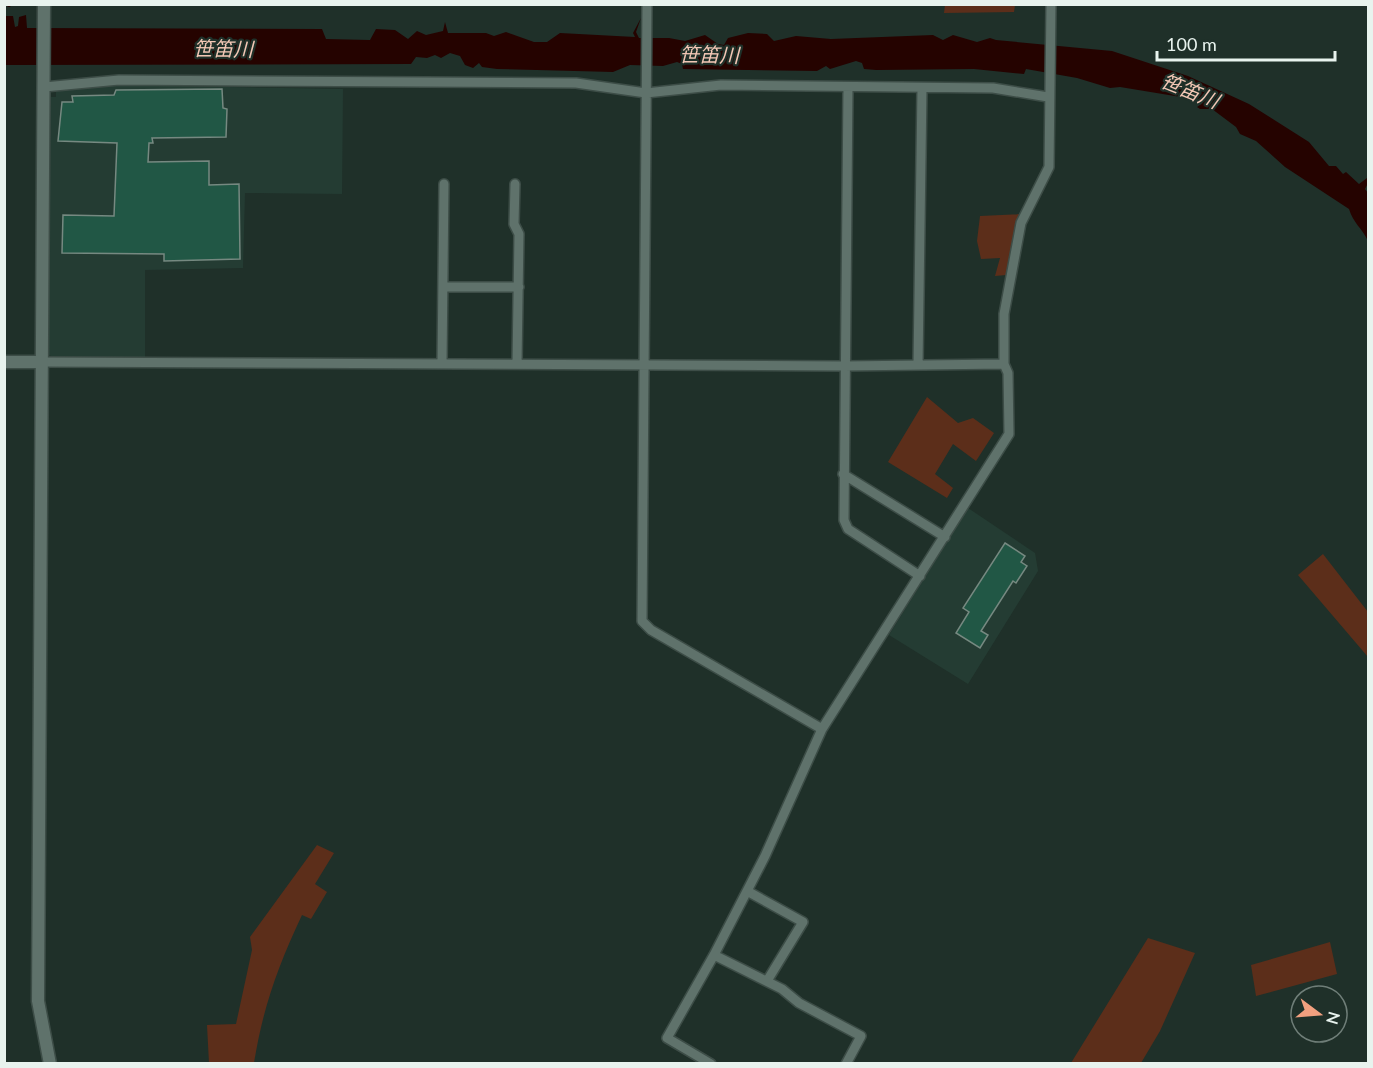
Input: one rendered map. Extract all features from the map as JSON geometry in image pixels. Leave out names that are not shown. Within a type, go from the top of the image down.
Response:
[{"type":"street","points":[[711,1064],[667,1038],[747,891],[822,729],[1009,434],[1008,373],[1004,364],[1004,314],[1021,223],[1049,167],[1048,97],[1051,4]]},
{"type":"street","points":[[44,7],[38,1001],[50,1064]]},
{"type":"street","points":[[647,9],[642,621],[651,630],[822,729]]},
{"type":"street","points":[[44,87],[119,80],[576,83],[646,90],[721,86],[993,88],[1048,97]]},
{"type":"street","points":[[848,87],[844,520],[848,529],[920,576]]},
{"type":"street","points":[[918,365],[921,88]]},
{"type":"street","points":[[442,363],[444,184]]},
{"type":"street","points":[[515,184],[514,224],[519,234],[517,364]]},
{"type":"street","points":[[444,287],[519,287]]},
{"type":"street","points":[[4,362],[844,366],[1004,364]]},
{"type":"street","points":[[843,474],[945,537]]},
{"type":"street","points":[[747,891],[803,922],[767,981]]},
{"type":"street","points":[[714,955],[767,981],[799,1003],[861,1036],[846,1064]]},
{"type":"shaded area","points":[[945,5],[1015,5],[1014,12],[944,13]]},
{"type":"shaded area","points":[[117,85],[343,89],[342,194],[245,193],[243,268],[145,270],[145,357],[52,357],[48,354],[51,97],[56,97],[56,90]]},
{"type":"shaded area","points":[[1022,214],[1016,224],[1006,275],[995,276],[1000,258],[981,259],[977,241],[980,216]]},
{"type":"shaded area","points":[[927,397],[958,423],[973,418],[994,433],[976,461],[953,444],[935,474],[953,488],[947,498],[888,462]]},
{"type":"shaded area","points":[[968,508],[1035,553],[1038,571],[968,684],[889,635]]},
{"type":"shaded area","points":[[1323,554],[1368,612],[1368,657],[1298,575]]},
{"type":"shaded area","points":[[317,845],[334,853],[315,884],[327,892],[311,919],[302,915],[286,952],[272,987],[254,1063],[209,1063],[207,1025],[236,1024],[252,950],[250,937]]},
{"type":"shaded area","points":[[1148,938],[1195,953],[1160,1031],[1141,1063],[1071,1063]]},
{"type":"shaded area","points":[[1330,942],[1337,974],[1300,984],[1289,984],[1289,987],[1256,996],[1251,965]]},
{"type":"water","name":"笹笛川","points":[[26,15],[27,28],[322,29],[326,39],[370,40],[376,29],[395,30],[408,39],[417,31],[426,35],[443,31],[445,22],[448,33],[486,33],[494,36],[506,32],[534,42],[547,42],[560,33],[635,37],[633,33],[641,18],[636,32],[639,38],[669,38],[685,41],[705,35],[718,44],[724,45],[728,38],[748,33],[767,34],[774,41],[796,36],[831,39],[933,35],[943,40],[953,35],[977,42],[990,38],[1112,51],[1188,76],[1249,104],[1309,142],[1329,166],[1336,166],[1343,174],[1346,172],[1359,184],[1367,178],[1368,183],[1365,189],[1368,193],[1368,241],[1349,209],[1285,167],[1256,141],[1240,134],[1236,127],[1212,109],[1197,107],[1201,104],[1199,100],[1120,87],[1110,88],[1077,78],[1026,69],[1024,74],[974,69],[876,70],[864,69],[862,63],[856,61],[830,69],[826,66],[817,71],[683,69],[682,64],[677,62],[663,66],[630,65],[613,72],[497,69],[482,67],[479,63],[473,68],[465,65],[460,56],[450,53],[441,58],[435,55],[427,58],[416,57],[411,64],[5,65],[5,16],[13,16],[15,27],[18,26],[19,17]]},
{"type":"building","points":[[222,89],[223,108],[227,109],[226,137],[152,138],[153,143],[149,143],[148,162],[209,161],[209,185],[239,184],[240,259],[164,261],[164,254],[62,253],[63,215],[114,216],[117,143],[58,141],[62,102],[73,102],[72,96],[114,95],[116,90]]},
{"type":"building","points":[[1005,543],[1025,556],[1021,562],[1027,566],[1016,583],[1013,581],[981,631],[988,635],[980,648],[956,633],[969,612],[963,608]]}]
